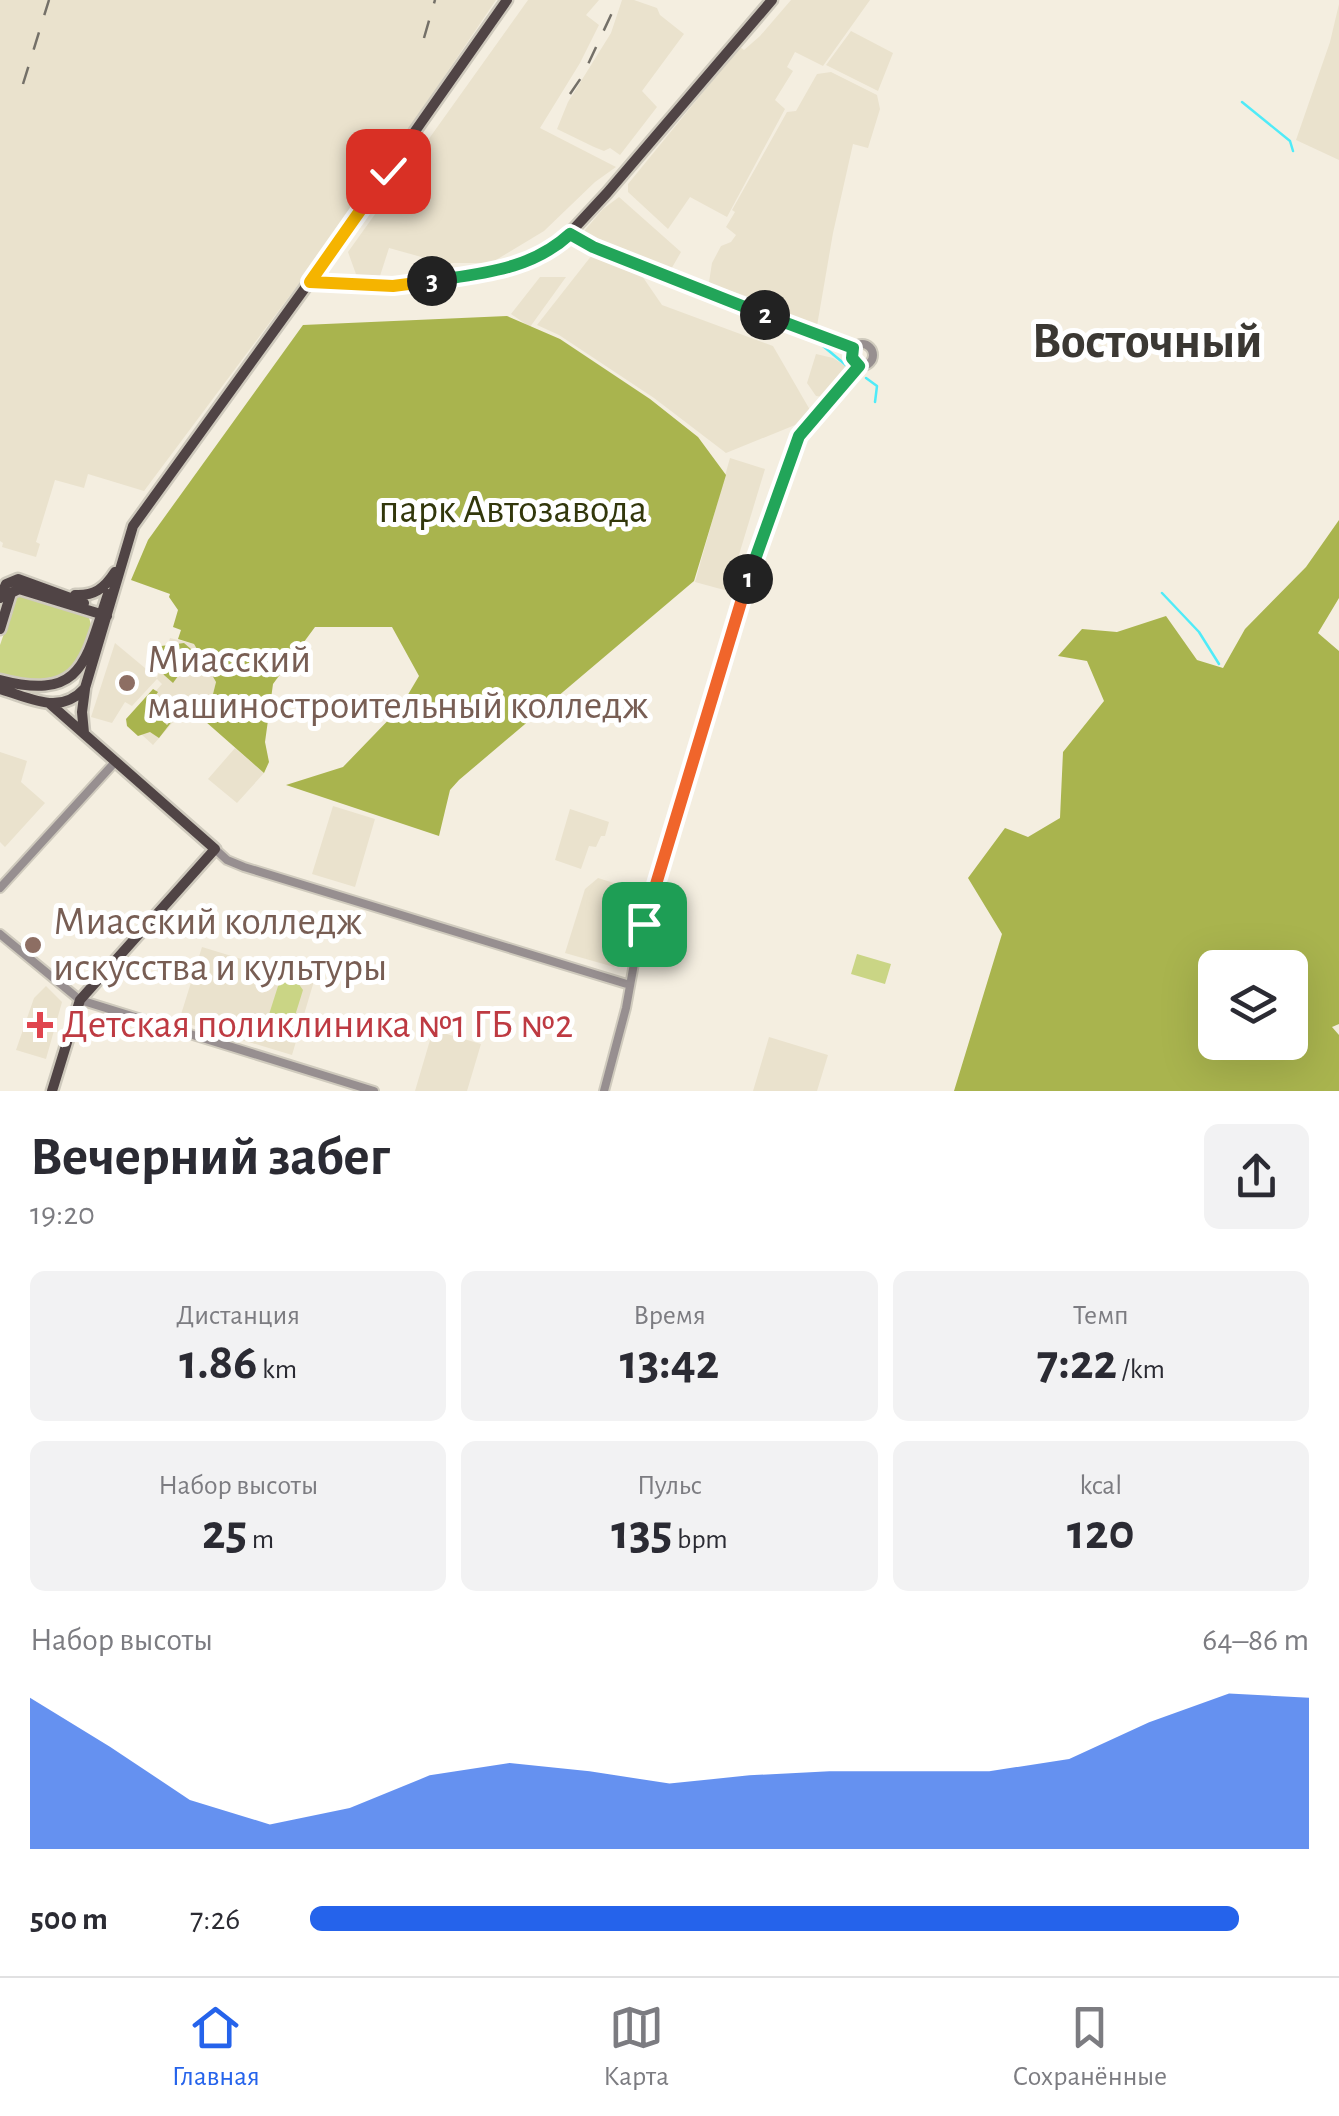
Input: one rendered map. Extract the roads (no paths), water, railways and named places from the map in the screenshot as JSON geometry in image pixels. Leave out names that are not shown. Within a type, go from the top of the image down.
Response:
[{"type":"main road","points":[[84,733],[85,688],[133,526],[507,0]]},
{"type":"main road","points":[[310,282],[393,286],[503,269],[540,257],[570,234],[772,0]]},
{"type":"main road","points":[[0,680],[31,686],[53,683],[83,666],[106,612],[115,572],[128,542]]},
{"type":"main road","points":[[68,595],[87,596],[98,591],[115,572]]},
{"type":"main road","points":[[0,629],[12,586],[18,580],[106,612]]},
{"type":"main road","points":[[0,598],[3,588],[12,586],[106,612]]},
{"type":"main road","points":[[0,690],[64,704],[85,688]]},
{"type":"main road","points":[[48,703],[215,849],[80,1000],[52,1091]]},
{"type":"street","points":[[570,234],[695,288],[853,348],[865,344],[872,350],[872,361],[859,366],[799,436],[787,463],[638,944],[604,1091]]},
{"type":"street","points":[[853,348],[852,358],[859,366]]},
{"type":"street","points":[[0,888],[116,761]]},
{"type":"street","points":[[215,849],[227,860],[244,867],[630,986]]},
{"type":"street","points":[[0,934],[80,1000],[374,1091]]},
{"type":"waterway","points":[[1242,102],[1290,141],[1293,151]]},
{"type":"waterway","points":[[823,346],[847,366]]},
{"type":"waterway","points":[[866,378],[877,386],[875,402]]},
{"type":"waterway","points":[[1162,593],[1199,632],[1219,664]]},
{"type":"railway","points":[[23,84],[49,0]]},
{"type":"railway","points":[[424,38],[435,0]]},
{"type":"railway","points":[[570,94],[618,0]]},
{"type":"place","name":"Миасский машиностроительный колледж","points":[[127,683]]},
{"type":"place","name":"Миасский колледж искусства и культуры","points":[[33,945]]},
{"type":"place","name":"Детская поликлиника №1 ГБ №2","points":[[40,1025]]},
{"type":"district","name":"Восточный","points":[[1147,342]]},
{"type":"park label","name":"парк Автозавода","points":[[513,510]]}]
